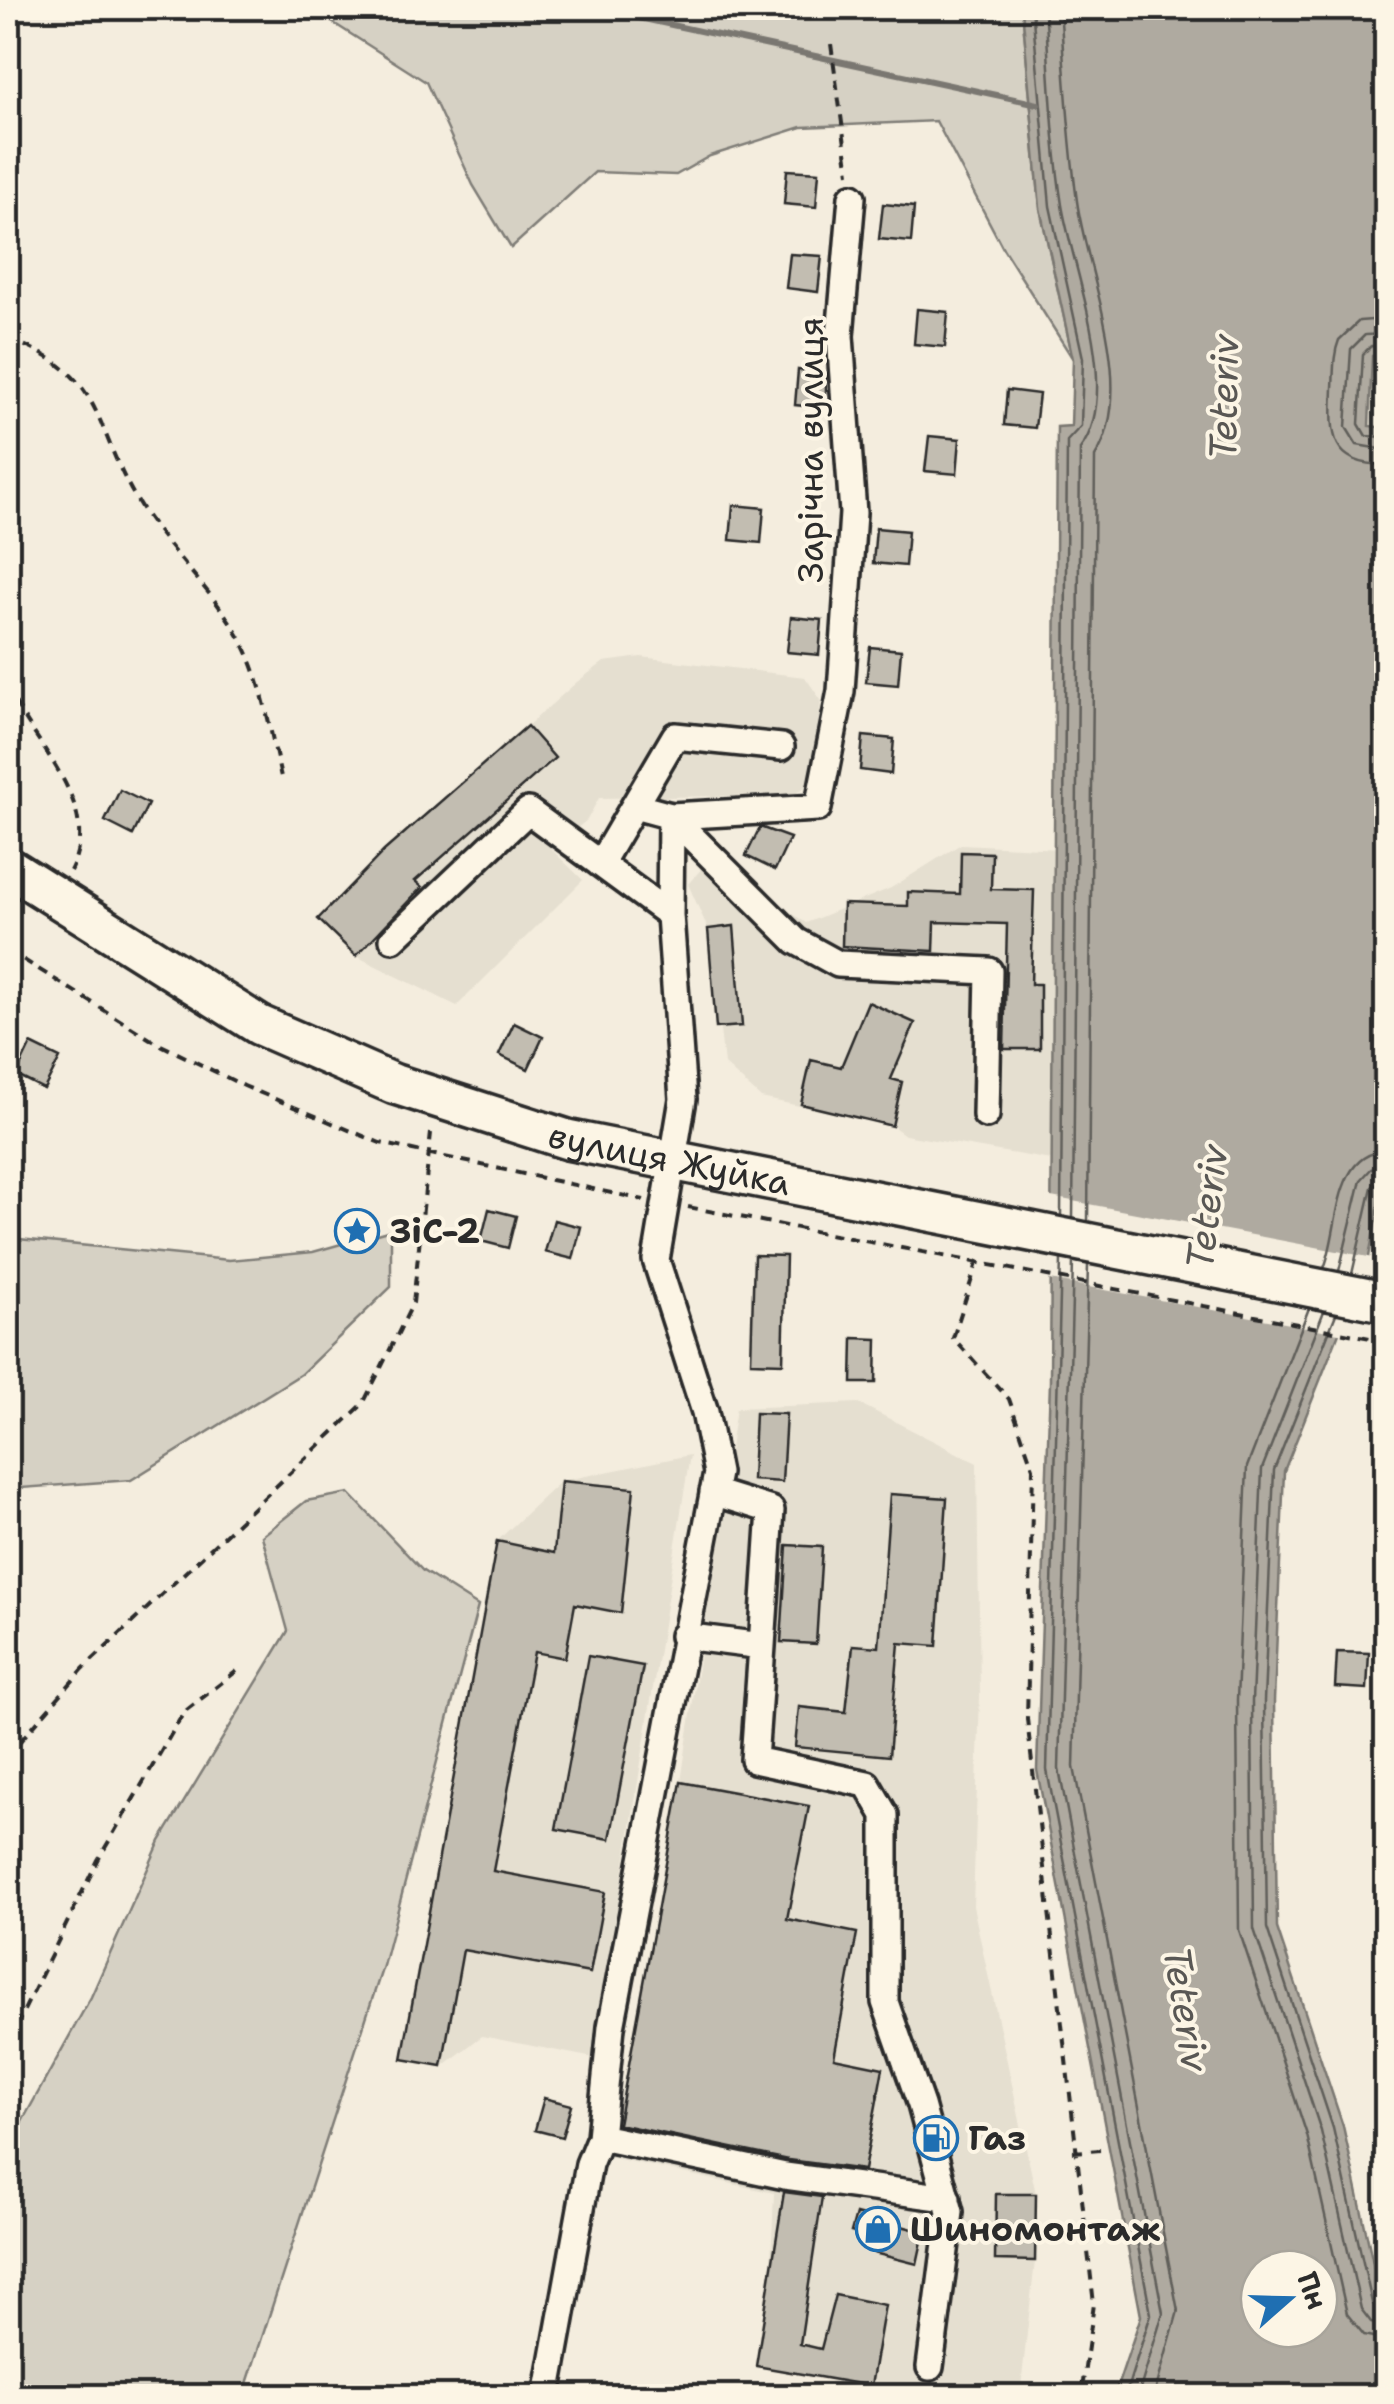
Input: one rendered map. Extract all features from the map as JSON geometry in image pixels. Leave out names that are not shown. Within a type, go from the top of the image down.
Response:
[{"type":"highway","name":"вулиця Жуйка","points":[[8,867],[259,1025],[394,1084],[569,1140],[1386,1302]]},
{"type":"street","name":"Зарічна вулиця","points":[[671,816],[818,808],[841,691],[854,513],[840,336],[852,197]]},
{"type":"street","points":[[600,864],[675,736],[781,746]]},
{"type":"street","points":[[634,806],[671,816],[796,942],[838,964],[989,970],[986,1115]]},
{"type":"street","points":[[393,938],[528,811],[670,915]]},
{"type":"street","points":[[547,2396],[589,2164],[600,2137],[611,2027],[717,1474],[706,1412],[656,1260],[683,1099],[670,915],[671,816]]},
{"type":"street","points":[[713,1492],[771,1510],[754,1760],[866,1784],[884,1815],[884,2002],[921,2105],[950,2212],[930,2367]]},
{"type":"street","points":[[683,1636],[762,1646]]},
{"type":"street","points":[[600,2137],[785,2176],[946,2198]]},
{"type":"path","points":[[831,44],[852,197]]},
{"type":"path","points":[[8,338],[48,353],[96,404],[134,496],[240,639],[258,682],[281,777]]},
{"type":"path","points":[[8,686],[17,712],[40,740],[79,814],[74,863],[56,898]]},
{"type":"path","points":[[8,1755],[83,1669],[363,1404],[413,1303],[432,1133]]},
{"type":"path","points":[[920,1249],[1386,1341]]},
{"type":"path","points":[[978,1260],[954,1338],[1010,1400],[1033,1468],[1027,1720],[1094,2304],[1082,2396]]},
{"type":"path","points":[[8,2043],[98,1860],[184,1712],[242,1667]]},
{"type":"path","points":[[1074,2152],[1100,2150]]},
{"type":"shaded area","points":[[310,8],[1022,8],[1040,208],[1073,359],[1004,250],[936,121],[802,127],[710,156],[676,175],[595,172],[511,248],[473,185],[426,82]]},
{"type":"shaded area","points":[[1372,356],[1386,356],[1386,428],[1369,427]]},
{"type":"shaded area","points":[[641,657],[805,677],[821,700],[813,781],[794,795],[599,798],[587,820],[551,849],[583,880],[457,1006],[356,956],[318,919],[408,831],[577,682],[604,662]]},
{"type":"shaded area","points":[[961,844],[1060,849],[1051,1160],[905,1135],[891,1125],[761,1098],[724,1064],[708,929],[688,884],[712,857],[806,923],[891,888]]},
{"type":"shaded area","points":[[391,1230],[391,1287],[301,1374],[131,1480],[8,1489],[8,1238],[229,1260],[313,1252]]},
{"type":"shaded area","points":[[858,1403],[977,1463],[980,1696],[973,1906],[1036,2194],[1035,2261],[1020,2396],[923,2396],[756,2366],[770,2284],[774,2193],[610,2157],[681,1782],[736,1408]]},
{"type":"shaded area","points":[[690,1455],[594,2058],[482,2036],[442,2067],[402,2059],[497,1541],[561,1481]]},
{"type":"shaded area","points":[[349,1493],[423,1571],[478,1606],[383,1966],[243,2396],[8,2396],[8,2147],[91,1997],[160,1841],[288,1631],[262,1536],[306,1501]]},
{"type":"water","name":"Teteriv","points":[[1022,8],[1386,8],[1386,356],[1372,356],[1369,426],[1386,428],[1386,1163],[1369,1257],[1284,1471],[1274,1701],[1277,1928],[1343,2126],[1386,2323],[1386,2396],[1114,2396],[1141,2316],[1037,1770],[1050,1382],[1057,427],[1071,426],[1073,359],[1040,208]]},
{"type":"pier","points":[[1046,1196],[1374,1258],[1344,1334],[1045,1279]]},
{"type":"building","points":[[787,170],[819,172],[816,207],[784,204]]},
{"type":"building","points":[[883,204],[914,207],[911,242],[879,239]]},
{"type":"building","points":[[790,254],[822,256],[818,292],[786,288]]},
{"type":"building","points":[[917,309],[948,312],[945,347],[914,344]]},
{"type":"building","points":[[798,370],[826,373],[826,408],[795,405]]},
{"type":"building","points":[[1007,390],[1039,394],[1035,428],[1004,425]]},
{"type":"building","points":[[929,436],[960,439],[957,474],[925,471]]},
{"type":"building","points":[[733,505],[764,508],[761,543],[730,540]]},
{"type":"building","points":[[876,528],[908,531],[905,566],[873,563]]},
{"type":"building","points":[[791,617],[822,620],[819,655],[787,652]]},
{"type":"building","points":[[870,647],[901,650],[898,685],[866,682]]},
{"type":"building","points":[[527,726],[555,758],[415,881],[422,887],[356,956],[318,919],[384,851]]},
{"type":"building","points":[[863,736],[894,739],[891,774],[860,770]]},
{"type":"building","points":[[120,790],[148,804],[133,835],[105,821]]},
{"type":"building","points":[[760,827],[790,838],[775,870],[746,856]]},
{"type":"building","points":[[961,852],[992,853],[991,889],[1034,890],[1031,984],[1040,984],[1040,1049],[1004,1049],[1007,924],[935,922],[934,951],[842,946],[843,904],[908,906],[908,892],[960,894]]},
{"type":"building","points":[[734,926],[742,1026],[716,1028],[708,929]]},
{"type":"building","points":[[868,1002],[915,1023],[891,1079],[902,1082],[892,1126],[801,1104],[811,1060],[841,1067]]},
{"type":"building","points":[[514,1023],[543,1037],[528,1069],[499,1055]]},
{"type":"building","points":[[31,1044],[60,1058],[44,1089],[16,1075]]},
{"type":"building","points":[[489,1209],[516,1216],[508,1248],[481,1241]]},
{"type":"building","points":[[554,1220],[581,1227],[573,1259],[545,1252]]},
{"type":"building","points":[[754,1255],[786,1256],[783,1363],[751,1362]]},
{"type":"building","points":[[853,1338],[877,1339],[876,1383],[852,1383]]},
{"type":"building","points":[[755,1413],[786,1414],[782,1482],[752,1480]]},
{"type":"building","points":[[561,1481],[634,1488],[621,1613],[575,1604],[565,1658],[534,1652],[493,1871],[605,1892],[590,1973],[463,1950],[442,2066],[402,2059],[497,1541],[554,1553]]},
{"type":"building","points":[[890,1494],[947,1498],[937,1646],[899,1643],[889,1756],[795,1747],[799,1707],[846,1712],[853,1645],[879,1647]]},
{"type":"building","points":[[787,1545],[822,1547],[816,1644],[781,1642]]},
{"type":"building","points":[[1337,1652],[1369,1653],[1367,1689],[1335,1687]]},
{"type":"building","points":[[588,1656],[643,1666],[610,1839],[556,1829]]},
{"type":"building","points":[[681,1782],[809,1806],[787,1919],[857,1933],[834,2058],[883,2068],[864,2170],[789,2160],[618,2124]]},
{"type":"building","points":[[544,2098],[571,2105],[562,2137],[535,2130]]},
{"type":"building","points":[[784,2192],[822,2197],[800,2344],[821,2349],[835,2295],[885,2305],[871,2386],[756,2366]]},
{"type":"building","points":[[996,2194],[1036,2194],[1035,2261],[995,2260]]},
{"type":"building","points":[[856,2214],[924,2232],[917,2264],[874,2253],[877,2239],[851,2232]]},
{"type":"waterway","points":[[611,8],[616,13],[1038,104]]},
{"type":"place","name":"ЗіС-2","points":[[357,1231]]},
{"type":"place","name":"Газ","points":[[936,2138]]},
{"type":"place","name":"Шиномонтаж","points":[[878,2229]]}]
